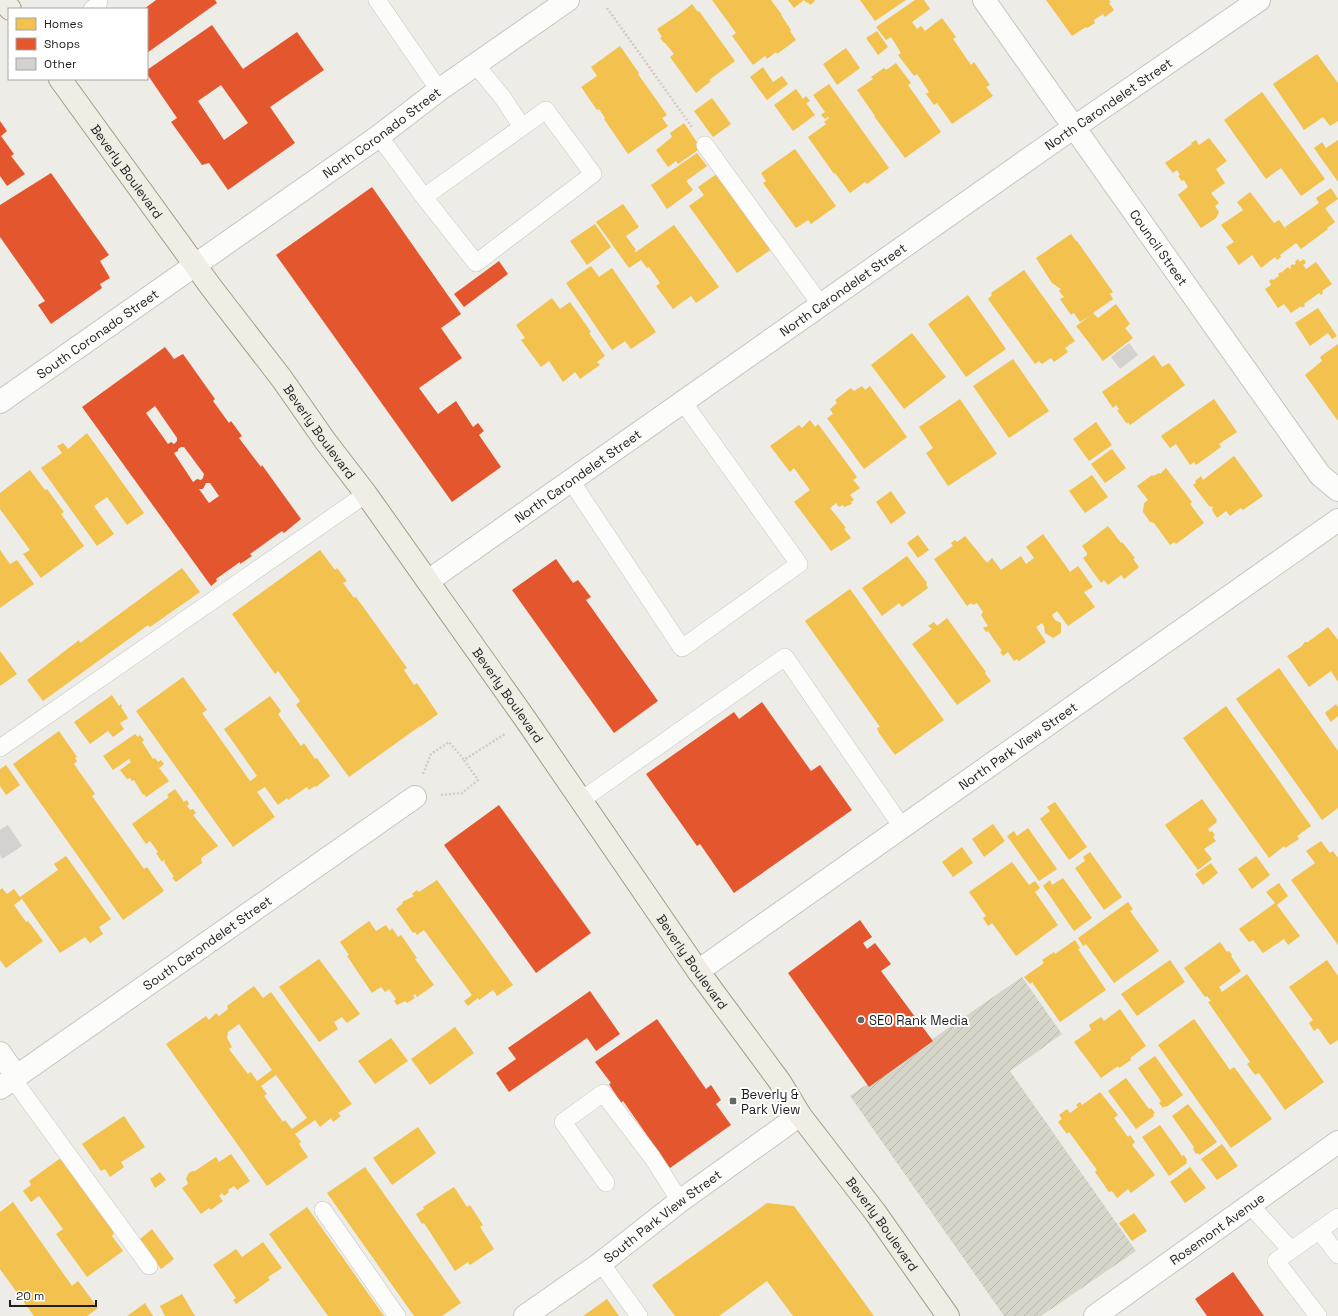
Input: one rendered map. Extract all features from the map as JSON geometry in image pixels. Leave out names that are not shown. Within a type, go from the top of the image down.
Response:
[{"type":"main road","points":[[3,0],[9,8]]},
{"type":"main road","name":"Beverly Boulevard","points":[[61,80],[195,265],[282,379],[326,442],[366,494],[526,720],[580,801],[698,971],[780,1082],[800,1115],[875,1212],[948,1316]]},
{"type":"street","name":"North Coronado Street","points":[[195,265],[379,136],[439,90],[568,0]]},
{"type":"street","name":"Council Street","points":[[984,0],[1320,475],[1338,490]]},
{"type":"street","name":"North Carondelet Street","points":[[428,581],[1074,127],[1258,0]]},
{"type":"street","name":"South Coronado Street","points":[[0,402],[195,265]]},
{"type":"street","name":"North Park View Street","points":[[698,971],[1338,520]]},
{"type":"street","name":"South Carondelet Street","points":[[10,1081],[415,797]]},
{"type":"street","points":[[0,1053],[10,1081]]},
{"type":"street","name":"South Park View Street","points":[[525,1316],[600,1263],[680,1201],[800,1115]]},
{"type":"street","name":"Rosemont Avenue","points":[[1095,1316],[1338,1142]]},
{"type":"lane","points":[[93,8],[98,4],[99,0]]},
{"type":"lane","points":[[377,0],[439,90]]},
{"type":"lane","points":[[476,65],[503,98],[522,127]]},
{"type":"lane","points":[[379,136],[424,197],[476,263],[593,174],[546,110],[424,197]]},
{"type":"lane","points":[[706,145],[821,305]]},
{"type":"lane","points":[[571,480],[682,648],[799,564],[683,402]]},
{"type":"lane","points":[[0,748],[366,494]]},
{"type":"lane","points":[[580,801],[785,657],[902,827]]},
{"type":"lane","points":[[10,1081],[149,1266]]},
{"type":"lane","points":[[606,1183],[563,1122],[603,1093],[652,1156],[680,1201]]},
{"type":"lane","points":[[1250,1205],[1291,1250]]},
{"type":"lane","points":[[323,1210],[397,1316]]},
{"type":"lane","points":[[1318,1316],[1276,1260],[1338,1217]]},
{"type":"lane","points":[[1319,1230],[1338,1255]]},
{"type":"lane","points":[[600,1263],[639,1316]]},
{"type":"path","points":[[607,8],[706,145]]},
{"type":"path","points":[[464,760],[526,720]]},
{"type":"path","points":[[449,742],[464,760],[478,780],[462,793],[415,797],[431,754],[449,742]]},
{"type":"shaded area","points":[[1022,977],[1062,1034],[1010,1071],[1136,1251],[1041,1316],[1004,1316],[850,1096]]},
{"type":"building: Homes","points":[[712,0],[771,0],[782,15],[796,40],[777,54],[776,52],[767,59],[765,56],[753,65],[732,36],[736,33]]},
{"type":"building: Homes","points":[[788,0],[804,0],[794,8]]},
{"type":"building: Homes","points":[[804,0],[814,0],[815,1],[810,5]]},
{"type":"building: Homes","points":[[860,0],[906,0],[875,21]]},
{"type":"building: Homes","points":[[915,0],[924,0],[930,9],[912,22],[917,29],[921,26],[925,31],[942,18],[956,37],[953,39],[971,65],[974,62],[990,85],[986,87],[993,96],[952,124],[937,103],[934,105],[926,94],[929,92],[917,74],[914,76],[898,55],[901,53],[891,37],[886,40],[876,27]]},
{"type":"building: Homes","points":[[1046,0],[1109,0],[1111,2],[1109,3],[1114,10],[1105,17],[1103,14],[1094,20],[1095,23],[1072,36]]},
{"type":"building: Homes","points":[[692,4],[698,12],[699,11],[735,61],[709,80],[711,81],[696,93],[670,57],[674,54],[660,38],[662,37],[657,29]]},
{"type":"building: Homes","points":[[877,31],[888,47],[878,55],[866,38]]},
{"type":"building: Homes","points":[[620,46],[667,115],[662,118],[668,126],[628,154],[604,119],[605,118],[599,109],[597,110],[581,87],[597,76],[591,67]]},
{"type":"building: Homes","points":[[846,48],[860,68],[837,85],[823,64]]},
{"type":"building: Homes","points":[[1317,54],[1338,83],[1338,121],[1330,126],[1323,117],[1304,130],[1273,84]]},
{"type":"building: Homes","points":[[896,63],[911,83],[908,85],[941,132],[905,158],[857,90],[873,79],[871,77],[884,68],[886,70]]},
{"type":"building: Homes","points":[[763,67],[773,82],[782,76],[788,84],[767,100],[750,77]]},
{"type":"building: Homes","points":[[829,84],[889,168],[867,184],[865,182],[850,193],[835,173],[834,174],[808,137],[826,124],[824,122],[829,118],[828,117],[825,119],[821,115],[825,112],[813,95]]},
{"type":"building: Homes","points":[[796,89],[803,99],[806,96],[810,101],[806,103],[815,115],[793,131],[774,105]]},
{"type":"building: Homes","points":[[1262,92],[1325,179],[1301,196],[1281,168],[1266,179],[1224,120]]},
{"type":"building: Homes","points":[[712,98],[731,124],[713,137],[694,111]]},
{"type":"building: Homes","points":[[684,123],[701,148],[678,164],[676,161],[668,167],[656,150],[672,137],[670,133]]},
{"type":"building: Homes","points":[[1209,138],[1227,161],[1216,169],[1225,183],[1211,193],[1219,203],[1215,206],[1219,212],[1216,218],[1201,228],[1178,195],[1188,187],[1184,180],[1182,181],[1178,176],[1180,175],[1177,170],[1173,173],[1165,163],[1196,140],[1199,145]]},
{"type":"building: Homes","points":[[1338,140],[1338,182],[1314,148],[1322,142],[1326,148]]},
{"type":"building: Homes","points":[[795,149],[836,206],[811,224],[808,220],[796,228],[763,183],[766,181],[761,173]]},
{"type":"building: Homes","points":[[697,153],[707,166],[686,181],[693,190],[667,209],[651,185]]},
{"type":"building: Homes","points":[[718,173],[772,249],[737,273],[689,206],[704,195],[698,187]]},
{"type":"building: Homes","points":[[1331,188],[1338,199],[1325,208],[1335,222],[1301,249],[1296,243],[1280,255],[1281,257],[1277,260],[1275,257],[1261,268],[1252,255],[1239,265],[1226,247],[1234,242],[1221,225],[1243,210],[1237,202],[1250,192],[1274,223],[1279,220],[1287,231],[1285,227],[1319,203],[1316,198]]},
{"type":"building: Homes","points":[[623,204],[639,227],[626,236],[636,250],[634,251],[636,252],[674,225],[719,287],[696,303],[691,296],[673,309],[656,286],[660,283],[649,267],[647,268],[641,260],[629,268],[596,222]]},
{"type":"building: Homes","points":[[595,224],[611,247],[587,265],[570,241]]},
{"type":"building: Homes","points":[[1071,234],[1113,292],[1110,294],[1113,299],[1093,313],[1098,318],[1116,304],[1130,324],[1125,328],[1133,338],[1103,361],[1076,326],[1090,316],[1080,322],[1074,313],[1071,315],[1060,299],[1064,297],[1059,291],[1061,289],[1052,283],[1036,258]]},
{"type":"building: Homes","points":[[1298,259],[1300,262],[1304,259],[1306,263],[1303,265],[1306,269],[1316,262],[1332,284],[1322,291],[1323,293],[1321,295],[1319,293],[1304,304],[1305,306],[1302,308],[1301,306],[1291,313],[1284,304],[1278,308],[1265,289],[1271,285],[1269,281],[1279,276],[1278,274],[1281,272],[1283,274],[1282,272],[1288,267],[1290,269],[1290,266],[1296,264],[1295,262]]},
{"type":"building: Homes","points":[[591,266],[599,277],[612,268],[656,332],[631,349],[625,341],[612,350],[566,283]]},
{"type":"building: Homes","points":[[1024,270],[1075,341],[1065,348],[1068,352],[1054,362],[1051,358],[1042,364],[1039,361],[1035,364],[988,299],[992,295],[991,293]]},
{"type":"building: Homes","points":[[968,295],[1006,349],[966,377],[928,324]]},
{"type":"building: Homes","points":[[552,298],[560,309],[570,302],[591,332],[589,333],[605,356],[597,362],[600,365],[580,379],[575,372],[563,382],[549,361],[541,367],[521,340],[525,338],[516,325]]},
{"type":"building: Homes","points":[[1318,308],[1337,336],[1332,339],[1328,333],[1310,346],[1295,323]]},
{"type":"building: Homes","points":[[912,333],[946,377],[904,409],[871,365]]},
{"type":"building: Homes","points":[[1338,344],[1338,421],[1305,375],[1322,361],[1320,357]]},
{"type":"building: Homes","points":[[1154,355],[1162,367],[1169,363],[1185,385],[1130,425],[1128,422],[1127,424],[1117,410],[1119,409],[1116,405],[1113,408],[1102,392]]},
{"type":"building: Homes","points":[[1013,359],[1049,411],[1009,438],[973,386]]},
{"type":"building: Homes","points":[[862,386],[865,390],[870,386],[907,437],[864,469],[827,418],[833,414],[830,409],[837,403],[835,400],[851,388],[854,391]]},
{"type":"building: Homes","points":[[960,399],[997,454],[948,486],[926,453],[933,448],[919,427]]},
{"type":"building: Homes","points":[[1214,399],[1237,432],[1219,444],[1221,447],[1196,465],[1194,462],[1190,465],[1176,444],[1170,448],[1161,436]]},
{"type":"building: Homes","points":[[810,420],[815,427],[818,424],[857,477],[853,480],[860,488],[850,495],[854,500],[851,502],[852,504],[839,507],[836,503],[830,508],[846,528],[844,529],[851,538],[831,551],[794,502],[810,490],[794,468],[790,472],[770,446],[799,425],[802,428]]},
{"type":"building: Homes","points":[[1096,422],[1112,445],[1089,461],[1073,439]]},
{"type":"building: Homes","points":[[87,433],[144,513],[127,525],[107,497],[94,506],[114,534],[97,546],[41,468],[62,453],[57,446],[63,443],[68,449]]},
{"type":"building: Homes","points":[[1112,449],[1126,468],[1105,483],[1091,464]]},
{"type":"building: Homes","points":[[1234,456],[1263,496],[1243,510],[1241,508],[1230,516],[1226,511],[1217,518],[1212,510],[1213,507],[1209,506],[1193,485],[1201,476],[1203,480]]},
{"type":"building: Homes","points":[[1166,468],[1192,502],[1190,504],[1204,523],[1176,544],[1174,542],[1170,545],[1154,523],[1150,522],[1143,512],[1144,503],[1148,500],[1137,486],[1152,475],[1160,474]]},
{"type":"building: Homes","points":[[30,470],[45,490],[47,489],[64,512],[61,514],[84,546],[41,578],[23,554],[30,550],[0,509],[0,493]]},
{"type":"building: Homes","points":[[1092,475],[1108,497],[1085,513],[1069,491]]},
{"type":"building: Homes","points":[[891,491],[906,513],[891,524],[876,502]]},
{"type":"building: Homes","points":[[1108,526],[1135,558],[1133,559],[1139,567],[1124,579],[1121,575],[1108,585],[1104,580],[1101,583],[1083,558],[1087,555],[1087,553],[1082,546]]},
{"type":"building: Homes","points":[[1043,534],[1070,572],[1078,566],[1093,587],[1084,592],[1095,607],[1068,626],[1057,611],[1052,615],[1055,620],[1061,623],[1061,633],[1053,638],[1045,633],[1042,623],[1036,627],[1046,642],[1019,661],[1017,659],[1014,661],[1008,652],[1003,656],[1000,652],[1002,651],[988,631],[986,632],[983,628],[988,626],[981,615],[983,612],[977,603],[973,605],[971,603],[967,606],[934,559],[953,546],[951,543],[955,540],[957,542],[965,536],[987,563],[992,558],[1001,570],[1021,556],[1026,564],[1034,558],[1026,547]]},
{"type":"building: Homes","points":[[918,535],[929,550],[918,558],[907,543]]},
{"type":"building: Homes","points":[[0,550],[10,564],[17,560],[34,584],[0,608]]},
{"type":"building: Homes","points":[[320,550],[335,570],[337,568],[347,581],[343,583],[354,598],[356,597],[407,668],[404,670],[414,685],[417,683],[438,714],[349,777],[296,705],[300,701],[278,671],[275,674],[232,614]]},
{"type":"building: Homes","points":[[907,556],[927,583],[928,588],[902,607],[899,603],[882,616],[862,588]]},
{"type":"building: Homes","points":[[182,568],[200,592],[150,627],[148,625],[43,701],[27,680],[79,640],[80,643]]},
{"type":"building: Homes","points":[[850,589],[944,720],[895,755],[879,733],[877,728],[880,727],[805,621]]},
{"type":"building: Homes","points":[[947,618],[991,681],[957,705],[912,644],[932,629],[928,626],[934,622],[937,626]]},
{"type":"building: Homes","points":[[1328,627],[1338,640],[1338,682],[1331,671],[1309,687],[1287,656]]},
{"type":"building: Homes","points":[[0,651],[17,674],[0,686]]},
{"type":"building: Homes","points":[[1279,668],[1338,751],[1338,808],[1322,820],[1236,699]]},
{"type":"building: Homes","points":[[183,677],[207,710],[202,713],[250,781],[257,776],[224,729],[270,696],[281,711],[278,714],[301,746],[304,743],[315,759],[317,758],[330,776],[316,787],[315,786],[309,790],[307,787],[288,800],[287,798],[278,805],[265,787],[257,792],[275,817],[233,847],[136,711]]},
{"type":"building: Homes","points":[[112,695],[119,706],[121,704],[121,707],[128,718],[120,723],[124,729],[113,737],[108,731],[90,744],[74,722]]},
{"type":"building: Homes","points":[[1336,704],[1338,707],[1338,716],[1331,722],[1325,713]]},
{"type":"building: Homes","points":[[1226,706],[1311,826],[1297,836],[1299,839],[1285,848],[1284,846],[1269,858],[1183,738]]},
{"type":"building: Homes","points":[[59,731],[77,757],[75,758],[77,761],[74,764],[95,794],[92,796],[144,869],[147,867],[164,891],[123,920],[13,764]]},
{"type":"building: Homes","points":[[135,734],[138,737],[140,735],[144,740],[142,742],[153,759],[155,758],[158,762],[161,760],[164,764],[159,768],[169,781],[146,797],[144,794],[143,795],[134,780],[132,781],[130,778],[127,779],[120,770],[131,762],[129,759],[113,770],[103,756]]},
{"type":"building: Homes","points":[[6,765],[20,785],[6,795],[0,786],[0,769]]},
{"type":"building: Homes","points":[[175,789],[184,802],[187,800],[189,804],[187,806],[190,810],[193,809],[196,813],[193,815],[218,846],[201,858],[202,863],[176,882],[172,878],[174,877],[164,862],[165,861],[164,860],[162,862],[156,853],[158,852],[150,841],[146,844],[132,824],[169,797],[167,795]]},
{"type":"building: Homes","points":[[1202,799],[1217,820],[1217,822],[1208,829],[1215,835],[1213,837],[1216,841],[1204,849],[1212,859],[1198,870],[1165,825]]},
{"type":"building: Homes","points":[[1055,802],[1087,847],[1069,860],[1040,819],[1050,811],[1047,807]]},
{"type":"building: Homes","points":[[993,824],[1005,841],[984,857],[972,839]]},
{"type":"building: Homes","points":[[1028,828],[1057,869],[1039,881],[1007,836],[1014,831],[1017,836]]},
{"type":"building: Homes","points":[[1321,841],[1330,853],[1333,851],[1338,858],[1338,945],[1291,880],[1315,863],[1306,851]]},
{"type":"building: Homes","points":[[962,847],[973,863],[953,877],[942,862]]},
{"type":"building: Homes","points":[[1090,852],[1122,897],[1104,910],[1075,868],[1085,861],[1083,857]]},
{"type":"building: Homes","points":[[66,856],[111,919],[99,927],[103,934],[90,943],[85,937],[60,953],[22,899],[14,905],[26,922],[28,921],[43,941],[6,968],[0,960],[0,890],[2,888],[7,894],[14,889],[20,897],[58,870],[54,864]]},
{"type":"building: Homes","points":[[1256,856],[1270,875],[1252,889],[1238,869]]},
{"type":"building: Homes","points":[[1012,862],[1029,885],[1035,881],[1040,888],[1035,892],[1058,925],[1016,956],[992,923],[988,926],[983,918],[986,916],[969,892]]},
{"type":"building: Homes","points":[[1211,863],[1218,873],[1203,885],[1195,874]]},
{"type":"building: Homes","points":[[1063,878],[1092,918],[1074,931],[1043,886],[1050,880],[1052,885]]},
{"type":"building: Homes","points":[[437,880],[513,985],[497,996],[493,990],[479,1000],[478,998],[468,1006],[464,1001],[472,995],[424,930],[417,935],[415,932],[413,933],[396,909],[403,903],[402,902],[414,896],[412,894],[417,890],[419,892]]},
{"type":"building: Homes","points":[[1279,883],[1288,896],[1277,905],[1300,936],[1288,945],[1284,939],[1263,953],[1253,940],[1249,942],[1239,929],[1275,903],[1266,892]]},
{"type":"building: Homes","points":[[1128,902],[1133,909],[1130,911],[1159,951],[1114,983],[1086,944],[1083,946],[1078,938]]},
{"type":"building: Homes","points":[[369,921],[376,931],[386,925],[390,931],[392,928],[398,937],[401,935],[417,958],[415,959],[434,985],[417,997],[415,994],[413,996],[415,998],[407,1003],[405,1001],[397,1005],[394,1001],[396,999],[389,989],[385,992],[381,987],[372,993],[347,956],[349,955],[340,942]]},
{"type":"building: Homes","points":[[1075,940],[1080,948],[1078,949],[1106,990],[1060,1022],[1032,982],[1030,984],[1024,977],[1044,963],[1042,960],[1054,952],[1055,954]]},
{"type":"building: Homes","points":[[1220,942],[1227,952],[1229,951],[1232,955],[1231,956],[1241,971],[1219,987],[1222,992],[1247,974],[1324,1082],[1285,1110],[1259,1073],[1255,1075],[1247,1064],[1250,1062],[1208,1002],[1211,1001],[1207,996],[1205,997],[1184,968]]},
{"type":"building: Homes","points":[[319,959],[360,1014],[347,1023],[342,1017],[334,1022],[338,1029],[319,1042],[279,987]]},
{"type":"building: Homes","points":[[1170,960],[1185,982],[1137,1016],[1121,994]]},
{"type":"building: Homes","points":[[1327,960],[1338,976],[1338,1040],[1330,1045],[1318,1028],[1314,1031],[1309,1023],[1313,1020],[1289,987]]},
{"type":"building: Homes","points":[[254,986],[263,998],[271,992],[352,1104],[338,1113],[341,1116],[333,1122],[331,1118],[320,1127],[315,1120],[295,1134],[301,1142],[299,1144],[308,1157],[267,1186],[166,1044],[206,1016],[209,1020],[216,1013],[219,1016],[228,1009],[227,1006]],"holes":[[[239,1024],[272,1070],[257,1081],[251,1072],[248,1074],[229,1049],[232,1047],[227,1038],[228,1032]],[[276,1075],[307,1118],[292,1129],[285,1120],[283,1122],[264,1096],[267,1094],[261,1086]]]},
{"type":"building: Homes","points":[[1120,1009],[1146,1046],[1130,1058],[1131,1060],[1119,1068],[1118,1066],[1101,1078],[1074,1042],[1091,1030],[1089,1025],[1101,1017],[1104,1021]]},
{"type":"building: Homes","points":[[1194,1019],[1230,1070],[1234,1067],[1272,1119],[1231,1148],[1158,1045]]},
{"type":"building: Homes","points":[[455,1027],[474,1053],[430,1085],[411,1059]]},
{"type":"building: Homes","points":[[391,1038],[408,1061],[375,1084],[358,1061]]},
{"type":"building: Homes","points":[[1155,1056],[1183,1095],[1163,1108],[1159,1103],[1161,1101],[1138,1068]]},
{"type":"building: Homes","points":[[1126,1078],[1149,1109],[1151,1108],[1155,1113],[1153,1114],[1154,1116],[1136,1129],[1108,1091]]},
{"type":"building: Homes","points":[[1100,1092],[1118,1115],[1114,1118],[1128,1137],[1130,1135],[1135,1142],[1132,1145],[1155,1175],[1131,1193],[1128,1189],[1117,1198],[1112,1191],[1109,1192],[1095,1172],[1097,1170],[1069,1132],[1067,1134],[1058,1122],[1062,1119],[1059,1115],[1067,1109],[1070,1113],[1078,1107],[1076,1105],[1080,1102],[1082,1105]]},
{"type":"building: Homes","points":[[1188,1104],[1217,1142],[1199,1155],[1198,1153],[1196,1154],[1193,1149],[1194,1147],[1172,1116]]},
{"type":"building: Homes","points":[[124,1116],[145,1147],[121,1162],[124,1167],[110,1177],[105,1169],[101,1171],[82,1144]]},
{"type":"building: Homes","points":[[1160,1125],[1182,1156],[1184,1155],[1187,1160],[1187,1163],[1169,1176],[1142,1137]]},
{"type":"building: Homes","points":[[418,1127],[436,1153],[392,1185],[373,1158]]},
{"type":"building: Homes","points":[[1222,1144],[1238,1166],[1217,1180],[1201,1159]]},
{"type":"building: Homes","points":[[231,1154],[250,1181],[237,1190],[234,1186],[228,1190],[229,1192],[224,1196],[222,1193],[219,1196],[223,1201],[211,1210],[209,1208],[201,1214],[182,1188],[188,1184],[186,1179],[188,1174],[216,1157],[219,1162]]},
{"type":"building: Homes","points":[[62,1157],[95,1206],[96,1205],[113,1229],[112,1230],[114,1233],[112,1236],[123,1251],[87,1277],[56,1234],[63,1229],[39,1196],[31,1202],[23,1191],[31,1185],[29,1181]]},
{"type":"building: Homes","points":[[365,1167],[461,1303],[442,1316],[414,1316],[327,1193]]},
{"type":"building: Homes","points":[[1190,1167],[1206,1188],[1185,1203],[1170,1182]]},
{"type":"building: Homes","points":[[160,1172],[166,1180],[155,1188],[150,1179]]},
{"type":"building: Homes","points":[[454,1187],[467,1207],[470,1205],[483,1225],[480,1227],[494,1249],[470,1265],[468,1262],[455,1271],[424,1223],[422,1224],[416,1214],[424,1209],[423,1207]]},
{"type":"building: Homes","points":[[13,1202],[72,1286],[78,1281],[98,1308],[87,1316],[34,1316],[0,1269],[0,1212]]},
{"type":"building: Homes","points":[[767,1203],[794,1206],[874,1316],[793,1316],[767,1281],[719,1316],[675,1316],[652,1285]]},
{"type":"building: Homes","points":[[307,1207],[384,1316],[328,1316],[269,1234]]},
{"type":"building: Homes","points":[[1134,1213],[1147,1231],[1132,1241],[1119,1223]]},
{"type":"building: Homes","points":[[152,1229],[174,1259],[161,1269],[139,1240]]},
{"type":"building: Homes","points":[[263,1242],[282,1268],[268,1277],[270,1280],[236,1304],[233,1300],[236,1298],[213,1265],[236,1249],[242,1257]]},
{"type":"building: Homes","points":[[182,1294],[195,1316],[165,1316],[160,1306]]},
{"type":"building: Homes","points":[[607,1299],[619,1316],[583,1316]]},
{"type":"building: Homes","points":[[145,1303],[153,1316],[127,1316]]},
{"type":"building: Shops","points":[[156,0],[215,0],[217,3],[148,52],[148,8],[145,8]]},
{"type":"building: Shops","points":[[212,25],[243,69],[297,32],[324,70],[270,107],[295,143],[228,190],[209,163],[202,165],[171,122],[177,118],[148,75],[148,69]],"holes":[[[221,85],[248,123],[224,140],[198,101]]]},
{"type":"building: Shops","points":[[0,121],[7,131],[1,136],[14,154],[11,156],[25,174],[7,186],[0,176]]},
{"type":"building: Shops","points":[[51,173],[109,255],[100,261],[110,278],[100,284],[102,288],[51,324],[38,305],[45,301],[0,237],[0,205]]},
{"type":"building: Shops","points":[[372,187],[461,314],[441,328],[462,358],[419,388],[438,414],[456,401],[473,427],[478,423],[484,431],[479,435],[501,467],[452,502],[276,255]]},
{"type":"building: Shops","points":[[499,261],[508,274],[464,307],[454,294]]},
{"type":"building: Shops","points":[[165,347],[174,359],[183,354],[215,399],[213,401],[229,423],[231,421],[242,436],[239,438],[261,467],[262,465],[301,519],[284,533],[282,531],[250,554],[252,556],[240,564],[240,562],[216,579],[217,581],[211,586],[82,407]],"holes":[[[155,406],[177,438],[177,441],[174,444],[171,442],[168,444],[146,413]],[[184,447],[204,474],[201,480],[197,479],[193,482],[174,453],[178,451],[178,449]],[[206,483],[210,483],[219,496],[209,503],[199,489],[203,489]]]},
{"type":"building: Shops","points":[[556,559],[573,583],[578,580],[591,597],[586,600],[658,701],[614,733],[512,590]]},
{"type":"building: Shops","points":[[762,702],[811,771],[820,765],[852,810],[734,893],[700,844],[697,846],[646,774],[734,712],[739,719]]},
{"type":"building: Shops","points":[[499,805],[591,933],[536,973],[444,845]]},
{"type":"building: Shops","points":[[860,920],[872,937],[863,943],[867,949],[875,943],[891,964],[881,971],[933,1041],[869,1087],[788,973]]},
{"type":"building: Shops","points":[[590,991],[620,1034],[596,1051],[587,1038],[509,1092],[496,1073],[516,1059],[508,1048]]},
{"type":"building: Shops","points":[[657,1019],[706,1089],[711,1085],[721,1100],[716,1104],[731,1125],[670,1168],[623,1101],[621,1103],[609,1084],[611,1083],[595,1062]]},
{"type":"building: Shops","points":[[1233,1272],[1264,1316],[1207,1316],[1195,1299]]},
{"type":"building: Other","points":[[1129,343],[1138,355],[1120,369],[1111,357]]},
{"type":"building: Other","points":[[8,825],[22,846],[2,859],[0,855],[0,830]]},
{"type":"place","name":"SEO Rank Media","points":[[861,1020]]},
{"type":"place","name":"Beverly & Park View","points":[[733,1101]]}]
